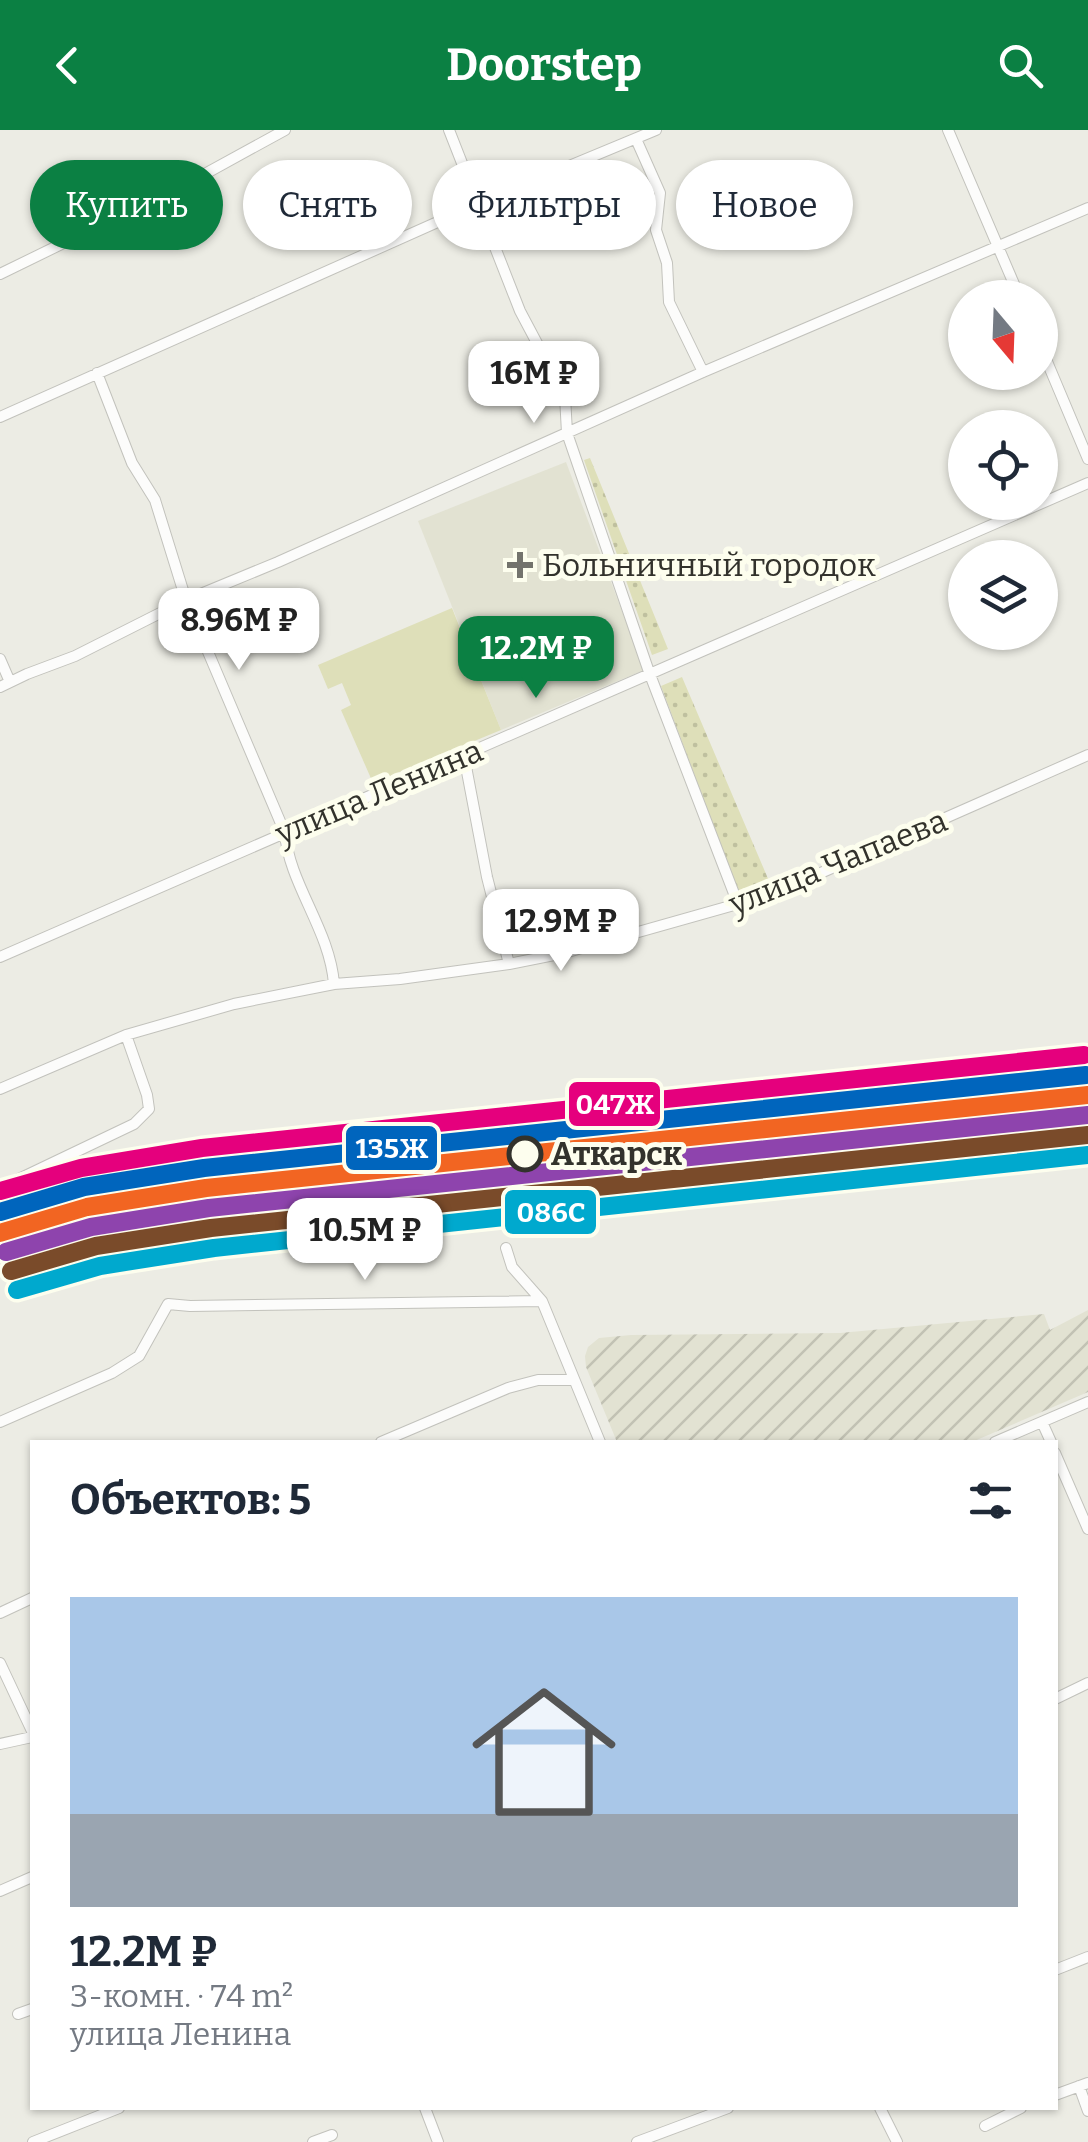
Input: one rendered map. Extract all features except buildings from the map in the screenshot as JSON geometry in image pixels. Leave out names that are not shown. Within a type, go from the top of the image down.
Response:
[{"type":"street","points":[[0,274],[285,130]]},
{"type":"street","points":[[449,130],[461,160]]},
{"type":"street","points":[[585,160],[656,130]]},
{"type":"street","points":[[948,130],[1012,280]]},
{"type":"street","points":[[636,139],[660,193],[656,230],[667,262],[669,302],[702,372]]},
{"type":"street","points":[[0,660],[5,685],[75,656],[186,600],[702,372],[1088,208]]},
{"type":"street","points":[[0,417],[432,224]]},
{"type":"street","points":[[496,250],[520,310],[565,396],[568,433],[650,672],[738,904]]},
{"type":"street","points":[[97,373],[132,463],[155,500],[186,600],[320,929],[333,967],[334,984]]},
{"type":"street","points":[[1058,388],[1088,459]]},
{"type":"street","name":"улица Ленина","points":[[0,957],[1088,483]]},
{"type":"street","name":"улица Чапаева","points":[[0,1089],[126,1035],[234,1004],[334,984],[509,964],[564,953],[738,904],[791,886],[1088,755]]},
{"type":"street","points":[[464,756],[487,877],[509,964]]},
{"type":"street","points":[[0,1188],[134,1124],[149,1110],[126,1035]]},
{"type":"street","points":[[506,1248],[512,1267],[542,1301],[599,1440]]},
{"type":"street","points":[[0,1422],[112,1373],[139,1356],[168,1304],[542,1301]]},
{"type":"street","points":[[387,1440],[508,1388],[538,1380],[574,1380]]},
{"type":"street","points":[[1000,1440],[1088,1402]]},
{"type":"street","points":[[1042,1422],[1049,1440]]},
{"type":"street","points":[[1058,1460],[1088,1530]]},
{"type":"street","points":[[0,1613],[30,1599]]},
{"type":"street","points":[[0,1663],[30,1730]]},
{"type":"street","points":[[1058,1697],[1088,1683]]},
{"type":"street","points":[[0,1744],[30,1735]]},
{"type":"street","points":[[0,1891],[30,1878]]},
{"type":"street","points":[[1058,1969],[1088,1956]]},
{"type":"street","points":[[18,2014],[30,2010]]},
{"type":"street","points":[[1058,2093],[1083,2084],[1088,2110]]},
{"type":"street","points":[[33,2142],[114,2110]]},
{"type":"street","points":[[426,2110],[438,2142]]},
{"type":"street","points":[[637,2142],[723,2110]]},
{"type":"street","points":[[881,2110],[897,2142]]},
{"type":"street","points":[[985,2126],[1017,2110]]},
{"type":"street","points":[[313,2142],[332,2135]]},
{"type":"shaded area","name":"Больничный городок","points":[[566,462],[644,670],[501,730],[418,521]]},
{"type":"shaded area","points":[[1088,1310],[1088,1392],[977,1440],[616,1440],[585,1356],[588,1347],[599,1338],[631,1335],[840,1333],[1044,1314],[1050,1330]]},
{"type":"green space","points":[[590,458],[668,649],[652,655],[584,460]]},
{"type":"green space","points":[[452,608],[501,730],[373,783],[341,710],[351,705],[342,683],[328,689],[318,665]]},
{"type":"green space","points":[[682,677],[769,881],[739,894],[661,686]]},
{"type":"railway","points":[[0,1239],[115,1209],[245,1203],[1088,1115]]},
{"type":"transit line","name":"047Ж","points":[[0,1191],[81,1168],[202,1148],[1084,1055]]},
{"type":"transit line","name":"135Ж","points":[[0,1212],[84,1187],[204,1168],[1086,1075]]},
{"type":"transit line","points":[[0,1233],[87,1207],[206,1188],[1088,1095]]},
{"type":"transit line","points":[[6,1252],[91,1227],[209,1208],[1088,1115]]},
{"type":"transit line","points":[[11,1271],[96,1246],[211,1228],[1088,1135]]},
{"type":"transit line","name":"086С","points":[[17,1290],[100,1266],[214,1248],[1088,1155]]},
{"type":"place","name":"Больничный городок","points":[[520,565]]},
{"type":"place","name":"Аткарск","points":[[525,1154]]}]
